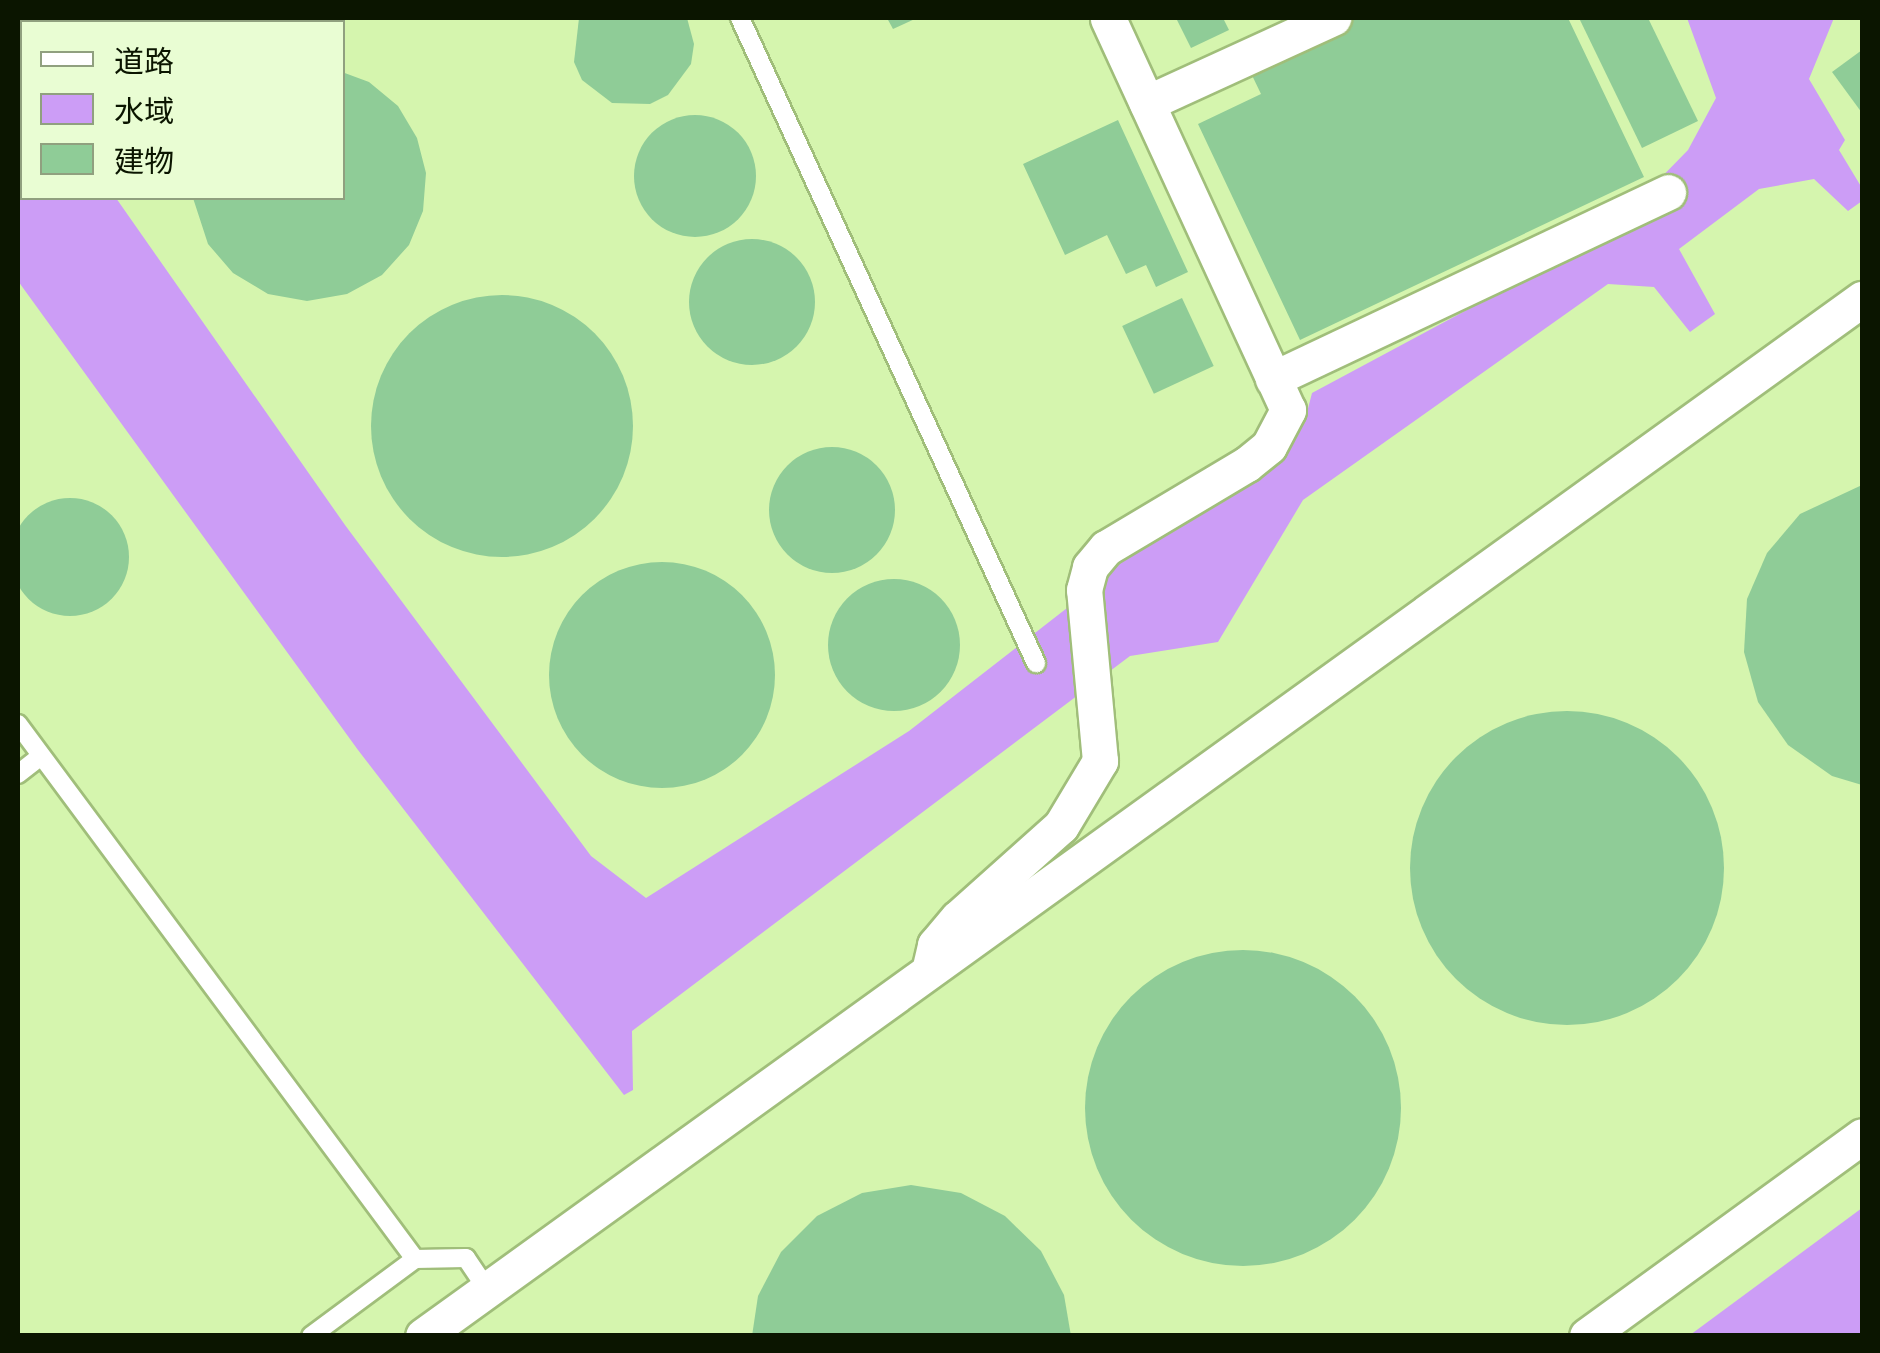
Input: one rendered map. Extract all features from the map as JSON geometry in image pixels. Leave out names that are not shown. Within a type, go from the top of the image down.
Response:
[{"type":"street","points":[[931,971],[935,945],[958,918],[1060,826],[1100,761],[1084,590],[1090,567],[1106,548],[1269,446],[1288,410],[1108,18]]},
{"type":"street","points":[[1147,102],[1333,18]]},
{"type":"street","points":[[1273,379],[1668,192]]},
{"type":"street","points":[[423,1336],[1862,300]]},
{"type":"street","points":[[1587,1336],[1862,1136]]},
{"type":"lane","points":[[740,18],[1036,663]]},
{"type":"lane","points":[[18,724],[415,1258]]},
{"type":"lane","points":[[18,774],[41,756]]},
{"type":"lane","points":[[311,1336],[415,1258],[466,1258],[487,1289]]},
{"type":"water","points":[[1687,18],[1834,18],[1809,79],[1845,140],[1839,150],[1862,188],[1862,201],[1848,211],[1814,179],[1759,189],[1679,249],[1715,314],[1690,332],[1654,287],[1608,284],[1303,500],[1218,642],[1130,656],[632,1031],[633,1090],[624,1095],[358,750],[18,281],[18,56],[20,200],[117,200],[345,525],[591,856],[646,898],[909,731],[1103,580],[1110,559],[1304,424],[1312,393],[1603,237],[1688,150],[1716,98]]},
{"type":"water","points":[[1862,1208],[1862,1335],[1690,1335]]},
{"type":"building","points":[[59,18],[119,18],[115,20]]},
{"type":"building","points":[[579,18],[687,18],[694,44],[691,64],[668,95],[650,104],[612,103],[582,80],[574,62]]},
{"type":"building","points":[[887,18],[917,18],[893,29]]},
{"type":"building","points":[[1176,18],[1223,18],[1229,30],[1191,48]]},
{"type":"building","points":[[1352,18],[1568,18],[1644,177],[1300,340],[1198,124],[1261,94],[1248,67]]},
{"type":"building","points":[[1579,18],[1648,18],[1698,121],[1642,148]]},
{"type":"building","points":[[1862,50],[1862,113],[1832,72]]},
{"type":"building","points":[[345,73],[369,82],[398,106],[417,138],[426,173],[423,211],[409,245],[382,275],[347,294],[307,301],[268,294],[233,273],[208,244],[194,200],[345,200]]},
{"type":"building","points":[[695,115],[718,119],[738,133],[752,153],[756,176],[752,199],[738,219],[718,233],[695,237],[672,233],[652,219],[638,199],[634,176],[638,153],[652,133],[672,119]]},
{"type":"building","points":[[1118,120],[1188,272],[1156,287],[1146,265],[1126,274],[1107,235],[1065,255],[1023,164]]},
{"type":"building","points":[[752,239],[776,244],[796,258],[810,278],[815,302],[810,326],[796,346],[776,360],[752,365],[728,360],[708,346],[694,326],[689,302],[694,278],[708,258],[728,244]]},
{"type":"building","points":[[502,295],[528,297],[552,305],[595,333],[623,376],[631,400],[631,452],[623,476],[595,519],[552,547],[528,555],[502,557],[476,555],[452,547],[409,519],[381,476],[373,452],[371,426],[373,400],[381,376],[409,333],[452,305],[476,297]]},
{"type":"building","points":[[1182,298],[1214,366],[1154,394],[1122,326]]},
{"type":"building","points":[[832,447],[856,451],[877,465],[891,486],[895,510],[891,534],[877,555],[856,569],[832,573],[808,569],[787,555],[773,534],[769,510],[773,486],[787,465],[808,451]]},
{"type":"building","points":[[1862,485],[1862,785],[1832,776],[1788,745],[1758,702],[1744,652],[1747,599],[1767,553],[1800,514]]},
{"type":"building","points":[[70,498],[93,502],[112,515],[125,534],[129,557],[125,580],[112,599],[93,612],[70,616],[47,612],[28,599],[15,580],[11,557],[15,534],[28,515],[47,502]]},
{"type":"building","points":[[662,562],[705,570],[742,595],[767,632],[775,675],[767,718],[742,755],[705,780],[662,788],[619,780],[582,755],[557,718],[549,675],[557,632],[582,595],[619,570]]},
{"type":"building","points":[[894,579],[919,584],[941,598],[955,620],[960,645],[955,670],[941,692],[919,706],[894,711],[869,706],[847,692],[833,670],[828,645],[833,620],[847,598],[869,584]]},
{"type":"building","points":[[1567,711],[1598,714],[1641,729],[1667,746],[1689,768],[1706,794],[1717,822],[1724,868],[1721,899],[1706,942],[1689,968],[1667,990],[1641,1007],[1613,1018],[1567,1025],[1536,1022],[1493,1007],[1467,990],[1445,968],[1428,942],[1417,914],[1410,868],[1413,837],[1428,794],[1445,768],[1467,746],[1493,729],[1521,718]]},
{"type":"building","points":[[1227,950],[1259,950],[1289,956],[1318,968],[1355,996],[1375,1020],[1389,1047],[1401,1092],[1401,1124],[1389,1169],[1375,1196],[1355,1220],[1318,1248],[1289,1260],[1259,1266],[1227,1266],[1197,1260],[1168,1248],[1131,1220],[1111,1196],[1091,1154],[1085,1124],[1085,1092],[1091,1062],[1103,1033],[1131,996],[1155,976],[1197,956]]},
{"type":"building","points":[[911,1185],[961,1193],[1005,1216],[1041,1251],[1064,1295],[1071,1336],[752,1336],[758,1296],[781,1252],[817,1216],[862,1193]]}]
